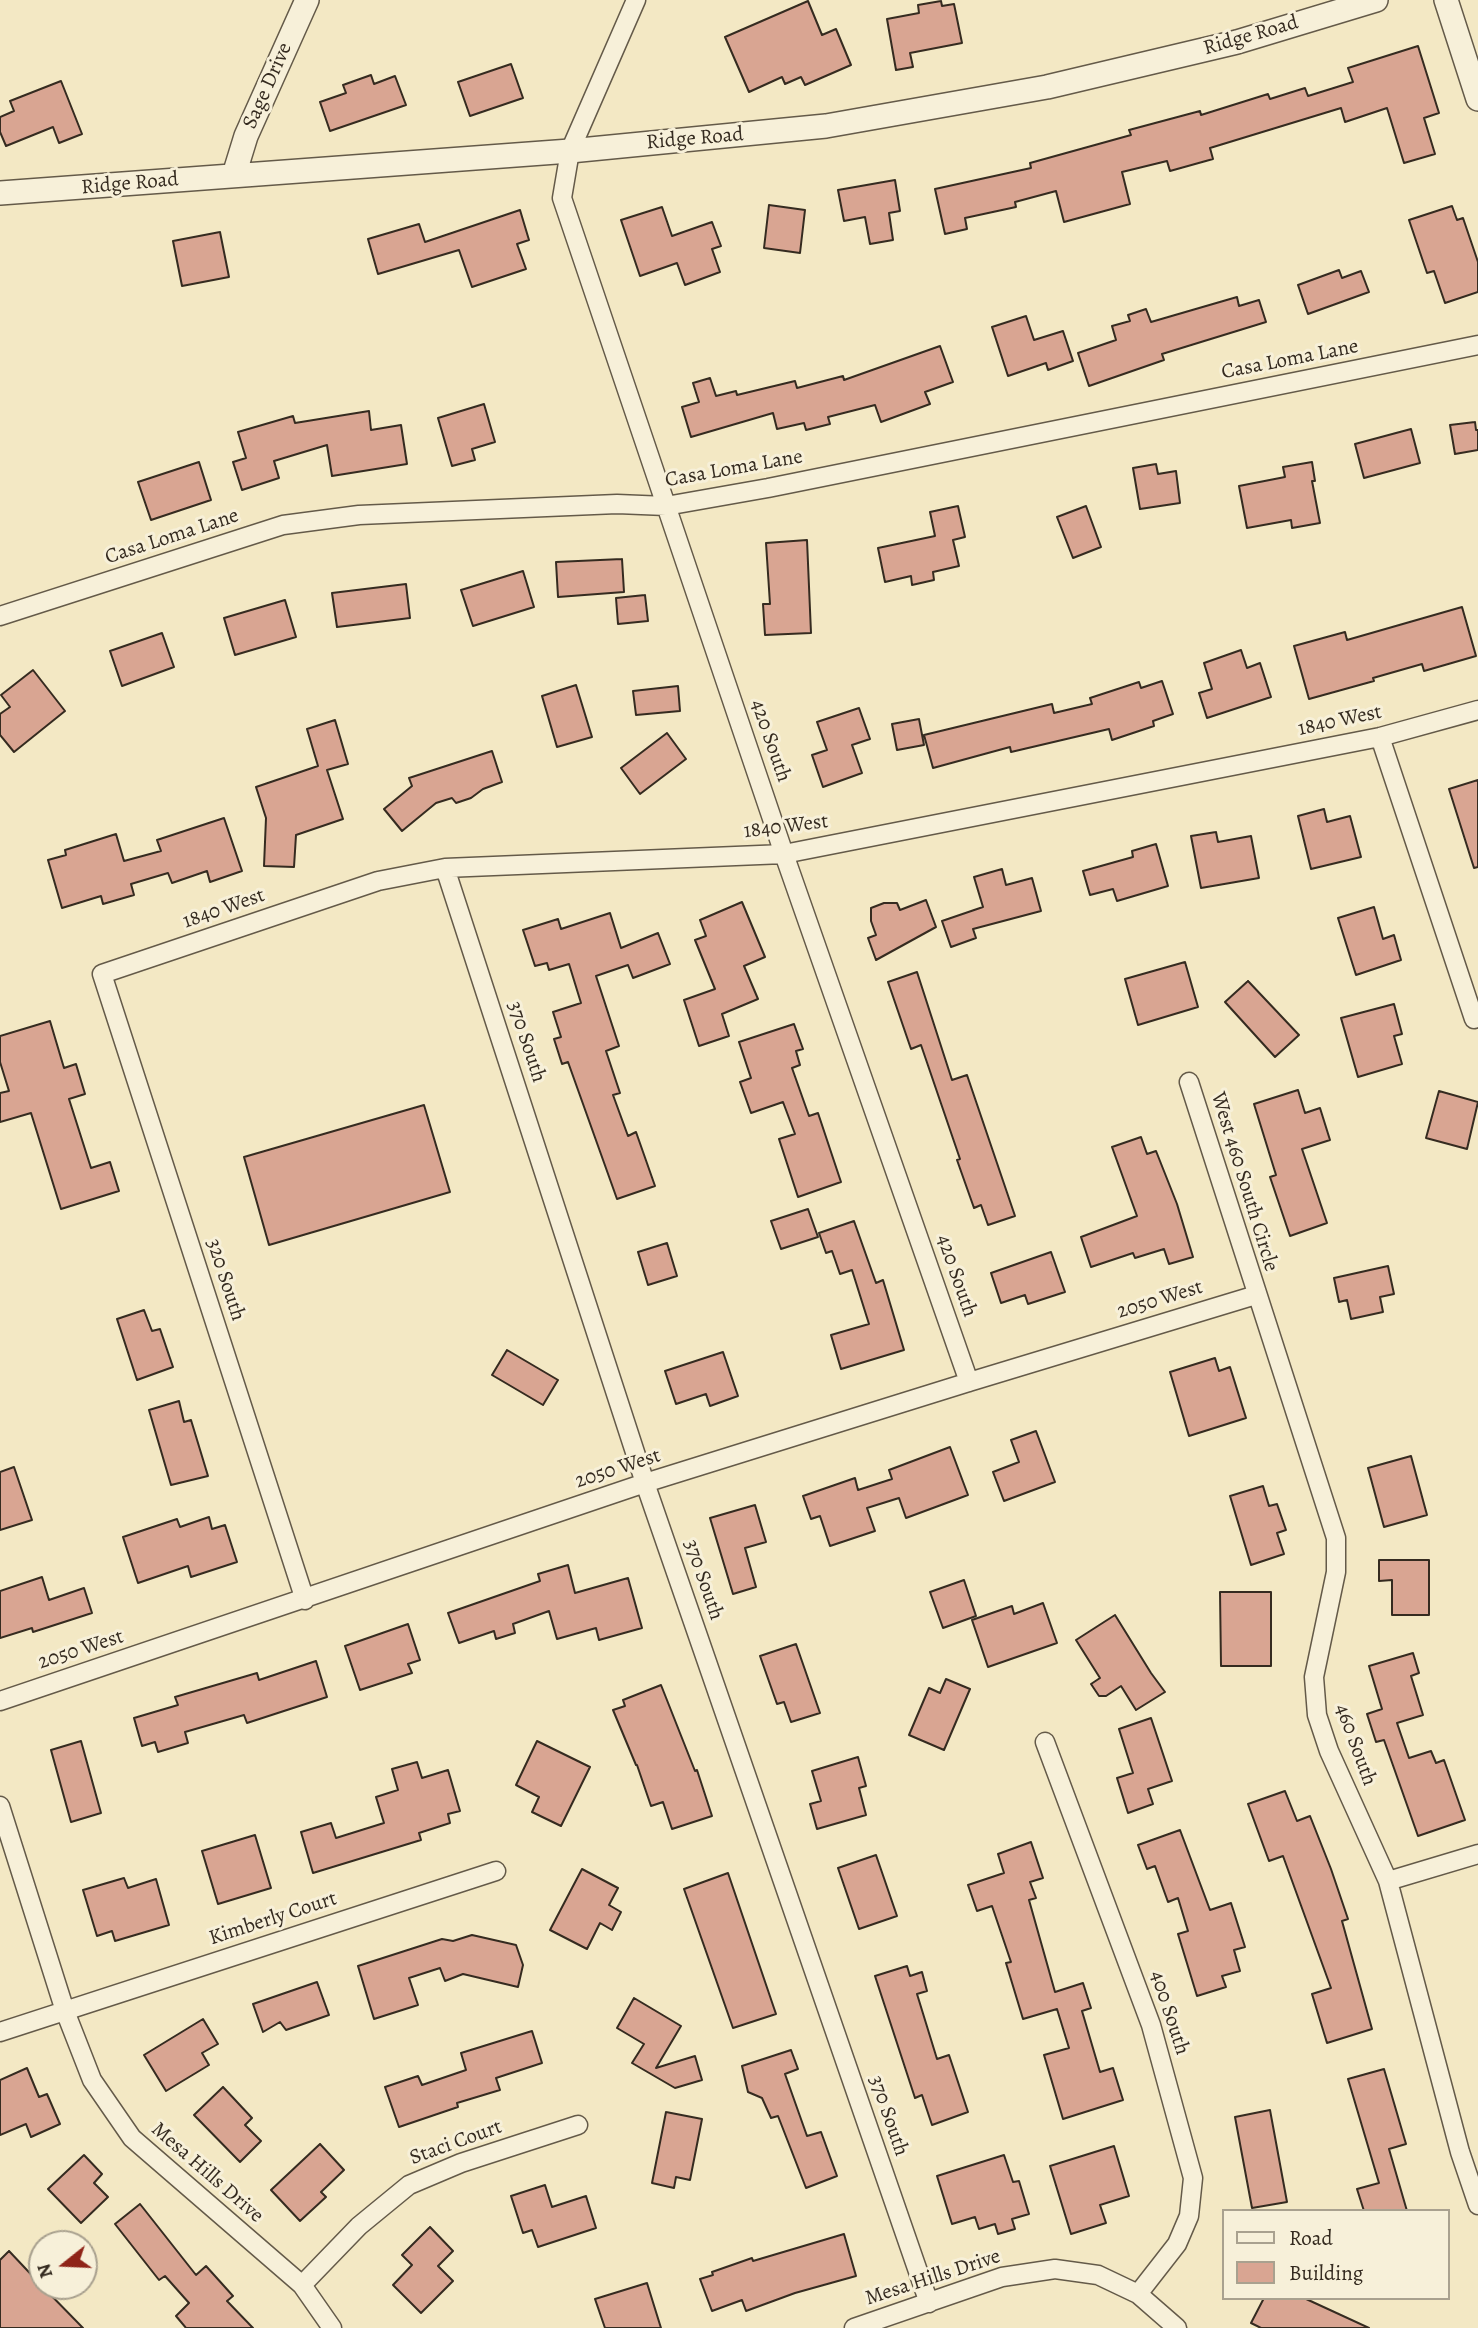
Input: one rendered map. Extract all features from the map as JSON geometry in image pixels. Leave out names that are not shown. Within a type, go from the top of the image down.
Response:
[{"type":"street","name":"Sage Drive","points":[[234,175],[246,136],[307,0]]},
{"type":"street","name":"420 South","points":[[636,0],[570,151],[562,198],[784,854],[969,1382]]},
{"type":"street","name":"Ridge Road","points":[[0,192],[570,151],[826,126],[1047,87],[1237,42],[1376,0]]},
{"type":"street","points":[[1446,0],[1478,99]]},
{"type":"street","name":"Casa Loma Lane","points":[[0,616],[283,526],[359,515],[617,505],[666,506],[768,488],[1478,345]]},
{"type":"street","name":"1840 West","points":[[102,974],[378,881],[445,868],[784,854],[1380,737],[1478,710]]},
{"type":"street","points":[[1380,737],[1474,1019]]},
{"type":"street","name":"370 South","points":[[445,868],[645,1483],[929,2303]]},
{"type":"street","name":"320 South","points":[[102,974],[305,1600]]},
{"type":"street","name":"West 460 South Circle","points":[[1189,1082],[1256,1296]]},
{"type":"street","name":"2050 West","points":[[0,1701],[645,1483],[1256,1296]]},
{"type":"street","name":"460 South","points":[[1256,1296],[1336,1538],[1336,1572],[1314,1677],[1317,1715],[1329,1751],[1388,1881],[1460,2152],[1478,2205]]},
{"type":"street","name":"400 South","points":[[1045,1742],[1151,2025],[1193,2178],[1189,2216],[1177,2244],[1138,2294]]},
{"type":"street","name":"Mesa Hills Drive","points":[[0,1806],[65,2011],[92,2080],[132,2138],[302,2285],[332,2328]]},
{"type":"street","points":[[1388,1881],[1478,1854]]},
{"type":"street","name":"Kimberly Court","points":[[0,2032],[496,1871]]},
{"type":"street","name":"Staci Court","points":[[302,2285],[359,2226],[409,2185],[461,2162],[578,2125]]},
{"type":"street","name":"Mesa Hills Drive","points":[[854,2328],[1002,2277],[1055,2269],[1098,2275],[1138,2294],[1177,2328]]},
{"type":"building","points":[[808,1],[822,35],[836,29],[851,65],[805,85],[801,77],[785,84],[782,77],[749,92],[725,37]]},
{"type":"building","points":[[941,1],[942,6],[954,4],[962,43],[910,53],[913,67],[896,70],[887,19],[919,13],[918,5]]},
{"type":"building","points":[[1418,46],[1439,113],[1424,118],[1435,154],[1404,163],[1387,108],[1345,122],[1341,108],[1210,148],[1213,159],[1170,171],[1167,161],[1122,172],[1130,204],[1064,222],[1056,191],[1015,202],[1016,207],[965,218],[967,229],[945,234],[935,189],[1031,168],[1030,163],[1131,135],[1129,130],[1200,111],[1201,115],[1268,94],[1270,99],[1305,88],[1308,96],[1353,82],[1348,68]]},
{"type":"building","points":[[511,64],[523,98],[470,116],[458,82]]},
{"type":"building","points":[[371,75],[374,84],[395,76],[406,105],[330,131],[320,102],[346,93],[343,85]]},
{"type":"building","points":[[61,81],[82,134],[59,143],[53,127],[6,146],[0,132],[0,117],[14,111],[10,101]]},
{"type":"building","points":[[895,180],[900,211],[889,213],[893,240],[870,244],[865,217],[844,221],[838,190]]},
{"type":"building","points":[[769,205],[805,210],[800,253],[764,248]]},
{"type":"building","points":[[1452,206],[1457,220],[1463,218],[1478,262],[1478,292],[1445,303],[1434,271],[1427,273],[1409,220]]},
{"type":"building","points":[[662,207],[672,236],[712,222],[721,246],[712,249],[720,272],[685,285],[677,263],[640,276],[621,220]]},
{"type":"building","points":[[520,210],[529,240],[517,244],[526,269],[472,287],[459,250],[378,274],[368,239],[419,224],[425,242]]},
{"type":"building","points":[[220,232],[229,277],[182,286],[173,241]]},
{"type":"building","points":[[1339,270],[1342,278],[1361,271],[1369,292],[1308,314],[1298,285]]},
{"type":"building","points":[[1237,297],[1239,306],[1259,300],[1266,322],[1162,354],[1164,360],[1089,386],[1078,353],[1116,340],[1112,326],[1130,321],[1128,315],[1146,309],[1151,322]]},
{"type":"building","points":[[1026,316],[1034,340],[1063,331],[1073,361],[1048,370],[1046,363],[1008,376],[992,327]]},
{"type":"building","points":[[940,346],[953,382],[925,392],[930,404],[881,422],[875,405],[828,417],[830,424],[806,430],[804,423],[777,429],[773,413],[691,437],[682,407],[699,402],[693,383],[710,378],[716,396],[736,391],[737,395],[795,381],[797,388],[843,376],[844,380]]},
{"type":"building","points":[[484,404],[495,442],[472,449],[475,460],[452,466],[438,418]]},
{"type":"building","points":[[369,411],[371,430],[401,425],[407,464],[332,476],[327,445],[274,461],[279,478],[242,490],[233,462],[246,458],[238,432],[293,416],[295,423]]},
{"type":"building","points":[[1475,422],[1478,430],[1478,450],[1455,454],[1450,425]]},
{"type":"building","points":[[1411,429],[1420,463],[1364,478],[1355,444]]},
{"type":"building","points":[[199,462],[211,500],[151,520],[138,482]]},
{"type":"building","points":[[1312,462],[1315,481],[1312,481],[1320,523],[1292,528],[1291,520],[1247,528],[1239,486],[1285,477],[1283,467]]},
{"type":"building","points":[[1156,464],[1158,474],[1176,471],[1180,503],[1140,509],[1133,468]]},
{"type":"building","points":[[958,506],[965,537],[953,540],[959,566],[933,572],[934,580],[912,585],[911,576],[885,582],[878,548],[935,536],[930,512]]},
{"type":"building","points":[[1086,506],[1101,547],[1073,558],[1057,517]]},
{"type":"building","points":[[807,540],[811,633],[765,635],[763,604],[770,604],[766,543]]},
{"type":"building","points":[[622,559],[624,592],[558,597],[556,562]]},
{"type":"building","points":[[523,571],[534,607],[473,626],[461,590]]},
{"type":"building","points":[[406,584],[410,618],[337,627],[332,593]]},
{"type":"building","points":[[645,595],[648,621],[618,624],[616,598]]},
{"type":"building","points":[[285,600],[296,637],[235,655],[224,618]]},
{"type":"building","points":[[1462,607],[1476,656],[1424,671],[1422,664],[1309,699],[1294,646],[1345,632],[1347,640]]},
{"type":"building","points":[[162,633],[174,667],[122,686],[110,651]]},
{"type":"building","points":[[1241,650],[1247,668],[1260,663],[1271,697],[1207,718],[1199,693],[1212,689],[1204,663]]},
{"type":"building","points":[[33,670],[65,711],[14,752],[0,735],[0,714],[10,707],[1,695]]},
{"type":"building","points":[[1162,681],[1173,714],[1153,721],[1154,726],[1112,740],[1109,729],[1011,752],[1010,747],[933,768],[924,735],[1052,704],[1054,713],[1092,704],[1090,698],[1139,682],[1141,688]]},
{"type":"building","points":[[576,685],[592,737],[557,747],[542,696]]},
{"type":"building","points":[[678,686],[680,711],[636,715],[633,691]]},
{"type":"building","points":[[859,708],[870,739],[852,745],[862,773],[823,787],[812,755],[827,750],[817,722]]},
{"type":"building","points":[[919,719],[924,745],[897,750],[892,724]]},
{"type":"building","points":[[335,720],[348,764],[327,770],[343,819],[296,835],[294,867],[264,866],[266,818],[256,787],[318,766],[307,729]]},
{"type":"building","points":[[667,733],[686,759],[640,794],[621,768]]},
{"type":"building","points":[[492,751],[502,782],[456,803],[452,798],[436,803],[402,831],[384,809],[412,786],[409,778]]},
{"type":"building","points":[[1478,780],[1478,867],[1474,868],[1449,789]]},
{"type":"building","points":[[1324,809],[1327,822],[1350,816],[1361,857],[1311,869],[1298,816]]},
{"type":"building","points":[[224,818],[242,871],[210,882],[207,871],[172,883],[168,873],[131,884],[134,895],[103,904],[101,896],[62,908],[48,860],[66,855],[65,850],[116,834],[124,861],[161,851],[157,840]]},
{"type":"building","points":[[1216,832],[1218,842],[1251,836],[1259,878],[1201,888],[1191,836]]},
{"type":"building","points":[[1156,844],[1168,886],[1117,901],[1113,889],[1090,895],[1083,871],[1133,857],[1132,851]]},
{"type":"building","points":[[1002,869],[1006,885],[1032,878],[1041,911],[973,929],[976,938],[951,947],[942,921],[983,907],[974,877]]},
{"type":"building","points":[[926,900],[936,927],[876,960],[868,938],[876,935],[871,921],[871,908],[884,903],[897,903],[900,910]]},
{"type":"building","points":[[742,902],[765,957],[744,966],[758,999],[722,1014],[729,1036],[699,1046],[684,1000],[715,989],[695,940],[706,936],[700,920]]},
{"type":"building","points":[[1374,907],[1383,939],[1394,935],[1401,960],[1356,975],[1338,918]]},
{"type":"building","points":[[610,913],[621,948],[658,933],[670,964],[633,978],[628,965],[596,976],[619,1046],[606,1051],[620,1093],[613,1095],[628,1136],[636,1132],[655,1186],[617,1199],[568,1062],[562,1064],[554,1039],[561,1037],[553,1012],[581,1003],[569,964],[549,970],[547,963],[535,966],[523,930],[558,919],[561,929]]},
{"type":"building","points":[[1185,962],[1198,1007],[1138,1025],[1125,979]]},
{"type":"building","points":[[917,972],[952,1080],[967,1075],[1015,1216],[988,1225],[981,1205],[974,1208],[921,1045],[911,1049],[888,982]]},
{"type":"building","points":[[1248,981],[1299,1035],[1275,1057],[1225,1002]]},
{"type":"building","points":[[1394,1004],[1402,1034],[1394,1036],[1402,1064],[1358,1077],[1341,1018]]},
{"type":"building","points":[[50,1021],[64,1068],[76,1064],[85,1094],[69,1099],[91,1168],[110,1162],[119,1191],[61,1209],[31,1113],[0,1122],[0,1093],[9,1091],[0,1062],[0,1036]]},
{"type":"building","points":[[794,1024],[803,1049],[796,1051],[800,1065],[792,1068],[809,1116],[818,1113],[841,1182],[798,1197],[779,1139],[795,1134],[783,1102],[751,1113],[740,1082],[751,1078],[739,1042]]},
{"type":"building","points":[[1298,1090],[1305,1113],[1320,1108],[1330,1140],[1302,1149],[1327,1223],[1290,1236],[1270,1177],[1276,1175],[1254,1104]]},
{"type":"building","points":[[1439,1091],[1478,1102],[1467,1149],[1426,1138]]},
{"type":"building","points":[[424,1105],[450,1192],[269,1245],[244,1157]]},
{"type":"building","points":[[1141,1137],[1147,1154],[1156,1151],[1177,1204],[1193,1257],[1169,1264],[1164,1249],[1135,1258],[1133,1253],[1091,1267],[1081,1237],[1137,1216],[1112,1147]]},
{"type":"building","points":[[808,1209],[818,1237],[781,1249],[771,1221]]},
{"type":"building","points":[[854,1221],[876,1283],[883,1280],[904,1350],[841,1369],[831,1335],[869,1324],[852,1270],[840,1274],[832,1251],[826,1253],[819,1233]]},
{"type":"building","points":[[667,1243],[677,1276],[648,1285],[638,1252]]},
{"type":"building","points":[[1051,1252],[1065,1292],[1028,1304],[1025,1295],[1001,1303],[991,1273]]},
{"type":"building","points":[[1388,1266],[1394,1294],[1380,1297],[1383,1312],[1351,1319],[1347,1300],[1339,1302],[1334,1278]]},
{"type":"building","points":[[144,1310],[152,1331],[160,1329],[173,1367],[137,1380],[117,1319]]},
{"type":"building","points":[[507,1350],[558,1380],[543,1405],[492,1375]]},
{"type":"building","points":[[723,1352],[738,1396],[710,1406],[706,1394],[676,1404],[665,1371]]},
{"type":"building","points":[[1215,1358],[1219,1371],[1230,1367],[1246,1418],[1189,1436],[1170,1372]]},
{"type":"building","points":[[179,1401],[184,1422],[191,1420],[208,1476],[171,1485],[149,1410]]},
{"type":"building","points":[[1036,1431],[1055,1482],[1004,1501],[993,1472],[1019,1462],[1011,1440]]},
{"type":"building","points":[[950,1447],[968,1495],[906,1518],[899,1498],[867,1508],[875,1531],[830,1546],[820,1516],[811,1519],[803,1496],[855,1478],[858,1490],[892,1479],[889,1470]]},
{"type":"building","points":[[1411,1456],[1427,1515],[1384,1527],[1368,1468]]},
{"type":"building","points":[[14,1467],[32,1520],[0,1530],[0,1472]]},
{"type":"building","points":[[1263,1486],[1269,1506],[1277,1504],[1286,1530],[1277,1533],[1284,1554],[1251,1565],[1230,1496]]},
{"type":"building","points":[[755,1505],[766,1542],[745,1548],[756,1587],[733,1594],[710,1518]]},
{"type":"building","points":[[209,1517],[212,1529],[225,1525],[237,1562],[191,1577],[188,1566],[138,1583],[123,1537],[177,1519],[180,1527]]},
{"type":"building","points":[[1379,1560],[1429,1560],[1429,1615],[1392,1615],[1392,1580],[1379,1581]]},
{"type":"building","points":[[568,1565],[575,1593],[628,1578],[642,1628],[599,1640],[596,1628],[557,1639],[549,1611],[513,1624],[515,1633],[496,1639],[494,1631],[459,1643],[448,1613],[540,1581],[538,1574]]},
{"type":"building","points":[[42,1577],[49,1600],[84,1588],[92,1613],[33,1632],[32,1628],[0,1638],[0,1591]]},
{"type":"building","points":[[964,1580],[976,1616],[943,1628],[930,1592]]},
{"type":"building","points":[[1220,1592],[1271,1592],[1271,1666],[1221,1666]]},
{"type":"building","points":[[1043,1603],[1057,1643],[988,1667],[972,1620],[1012,1606],[1014,1614]]},
{"type":"building","points":[[1115,1615],[1165,1692],[1136,1710],[1121,1686],[1106,1696],[1099,1696],[1091,1684],[1100,1678],[1076,1640]]},
{"type":"building","points":[[408,1624],[420,1660],[408,1664],[412,1673],[360,1690],[345,1646]]},
{"type":"building","points":[[796,1644],[820,1713],[791,1722],[784,1702],[777,1704],[760,1656]]},
{"type":"building","points":[[1413,1653],[1419,1673],[1411,1676],[1423,1715],[1397,1723],[1409,1758],[1431,1751],[1436,1763],[1444,1760],[1465,1820],[1418,1836],[1384,1740],[1376,1742],[1367,1714],[1382,1709],[1369,1666]]},
{"type":"building","points":[[316,1661],[327,1697],[247,1723],[244,1715],[185,1732],[188,1743],[158,1752],[155,1742],[142,1746],[134,1718],[178,1705],[175,1697],[257,1673],[259,1680]]},
{"type":"building","points":[[946,1679],[970,1689],[944,1750],[909,1735],[929,1688],[940,1693]]},
{"type":"building","points":[[661,1685],[695,1771],[697,1770],[712,1816],[672,1829],[663,1802],[651,1806],[613,1710],[625,1706],[623,1700]]},
{"type":"building","points":[[1151,1718],[1172,1781],[1148,1789],[1153,1804],[1128,1813],[1117,1778],[1133,1773],[1119,1729]]},
{"type":"building","points":[[81,1741],[101,1813],[71,1822],[51,1750]]},
{"type":"building","points":[[537,1741],[590,1767],[561,1826],[532,1812],[539,1797],[516,1785]]},
{"type":"building","points":[[858,1757],[866,1786],[859,1788],[866,1815],[817,1829],[810,1804],[821,1801],[812,1771]]},
{"type":"building","points":[[417,1762],[422,1778],[448,1770],[460,1811],[448,1814],[450,1823],[419,1833],[421,1840],[313,1873],[301,1832],[331,1823],[336,1838],[384,1823],[376,1797],[398,1790],[392,1769]]},
{"type":"building","points":[[1285,1791],[1297,1821],[1310,1816],[1331,1869],[1348,1919],[1342,1921],[1372,2029],[1327,2043],[1312,1994],[1331,1988],[1283,1856],[1269,1861],[1248,1804]]},
{"type":"building","points":[[1180,1830],[1210,1910],[1231,1903],[1245,1947],[1234,1950],[1240,1971],[1222,1976],[1226,1987],[1197,1996],[1178,1934],[1188,1931],[1178,1898],[1168,1902],[1155,1866],[1147,1869],[1138,1845]]},
{"type":"building","points":[[255,1835],[271,1888],[218,1904],[202,1851]]},
{"type":"building","points":[[1031,1842],[1043,1878],[1030,1882],[1036,1898],[1029,1900],[1055,1992],[1083,1983],[1091,2008],[1082,2011],[1100,2072],[1113,2068],[1123,2100],[1063,2119],[1044,2055],[1069,2048],[1057,2009],[1023,2019],[1006,1963],[1011,1962],[992,1906],[977,1911],[968,1885],[1004,1873],[998,1854]]},
{"type":"building","points":[[876,1855],[897,1916],[859,1929],[838,1868]]},
{"type":"building","points":[[582,1869],[618,1888],[609,1905],[621,1912],[612,1930],[600,1923],[587,1949],[550,1930]]},
{"type":"building","points":[[728,1873],[776,2014],[733,2028],[684,1889]]},
{"type":"building","points":[[124,1878],[128,1888],[156,1879],[169,1925],[115,1941],[112,1931],[97,1936],[83,1890]]},
{"type":"building","points":[[472,1935],[516,1945],[523,1965],[518,1987],[463,1974],[445,1981],[440,1968],[409,1978],[418,2005],[374,2019],[358,1966],[442,1939],[453,1941]]},
{"type":"building","points":[[907,1966],[910,1976],[922,1972],[927,1991],[917,1994],[937,2059],[949,2055],[968,2112],[932,2125],[922,2095],[915,2098],[875,1976]]},
{"type":"building","points":[[317,1982],[329,2015],[286,2030],[280,2022],[263,2032],[253,2004]]},
{"type":"building","points":[[634,1998],[681,2026],[656,2068],[695,2056],[702,2080],[675,2088],[632,2063],[644,2044],[617,2028]]},
{"type":"building","points":[[203,2019],[218,2044],[202,2053],[209,2065],[166,2091],[144,2055]]},
{"type":"building","points":[[532,2031],[542,2063],[496,2078],[500,2090],[457,2103],[458,2107],[399,2127],[385,2087],[418,2076],[422,2085],[466,2070],[461,2053]]},
{"type":"building","points":[[791,2050],[798,2069],[785,2074],[807,2136],[821,2132],[837,2176],[806,2188],[778,2116],[771,2118],[762,2098],[748,2092],[742,2066]]},
{"type":"building","points":[[27,2068],[39,2097],[47,2094],[60,2124],[31,2137],[26,2124],[0,2135],[0,2080]]},
{"type":"building","points":[[1384,2069],[1406,2144],[1389,2149],[1406,2209],[1363,2209],[1357,2189],[1379,2183],[1348,2079]]},
{"type":"building","points":[[223,2087],[252,2118],[245,2125],[261,2141],[240,2162],[194,2115]]},
{"type":"building","points":[[1270,2110],[1287,2202],[1252,2208],[1235,2117]]},
{"type":"building","points":[[666,2112],[702,2119],[690,2180],[676,2177],[674,2188],[652,2183]]},
{"type":"building","points":[[320,2144],[344,2170],[321,2192],[326,2197],[300,2221],[271,2190]]},
{"type":"building","points":[[1114,2146],[1129,2196],[1100,2205],[1106,2223],[1071,2234],[1050,2166]]},
{"type":"building","points":[[84,2155],[102,2174],[94,2183],[108,2197],[81,2223],[48,2189]]},
{"type":"building","points":[[1004,2155],[1013,2182],[1019,2181],[1029,2214],[1012,2219],[1015,2229],[998,2234],[995,2224],[979,2229],[975,2217],[952,2224],[937,2176]]},
{"type":"building","points":[[545,2185],[552,2207],[586,2196],[596,2228],[538,2247],[532,2230],[523,2233],[511,2196]]},
{"type":"building","points":[[140,2204],[196,2275],[206,2266],[233,2296],[227,2301],[253,2328],[186,2328],[176,2316],[189,2303],[165,2276],[159,2280],[115,2224]]},
{"type":"building","points":[[430,2227],[453,2251],[438,2266],[453,2281],[421,2313],[393,2285],[412,2265],[402,2255]]},
{"type":"building","points":[[844,2234],[856,2276],[795,2293],[746,2311],[742,2300],[712,2311],[700,2279],[713,2275],[712,2272],[752,2258],[753,2261]]},
{"type":"building","points":[[9,2251],[28,2271],[28,2300],[56,2300],[83,2328],[0,2328],[0,2260]]},
{"type":"building","points":[[647,2283],[661,2328],[605,2328],[595,2299]]},
{"type":"building","points":[[1263,2300],[1308,2300],[1369,2328],[1261,2328],[1251,2323]]}]
